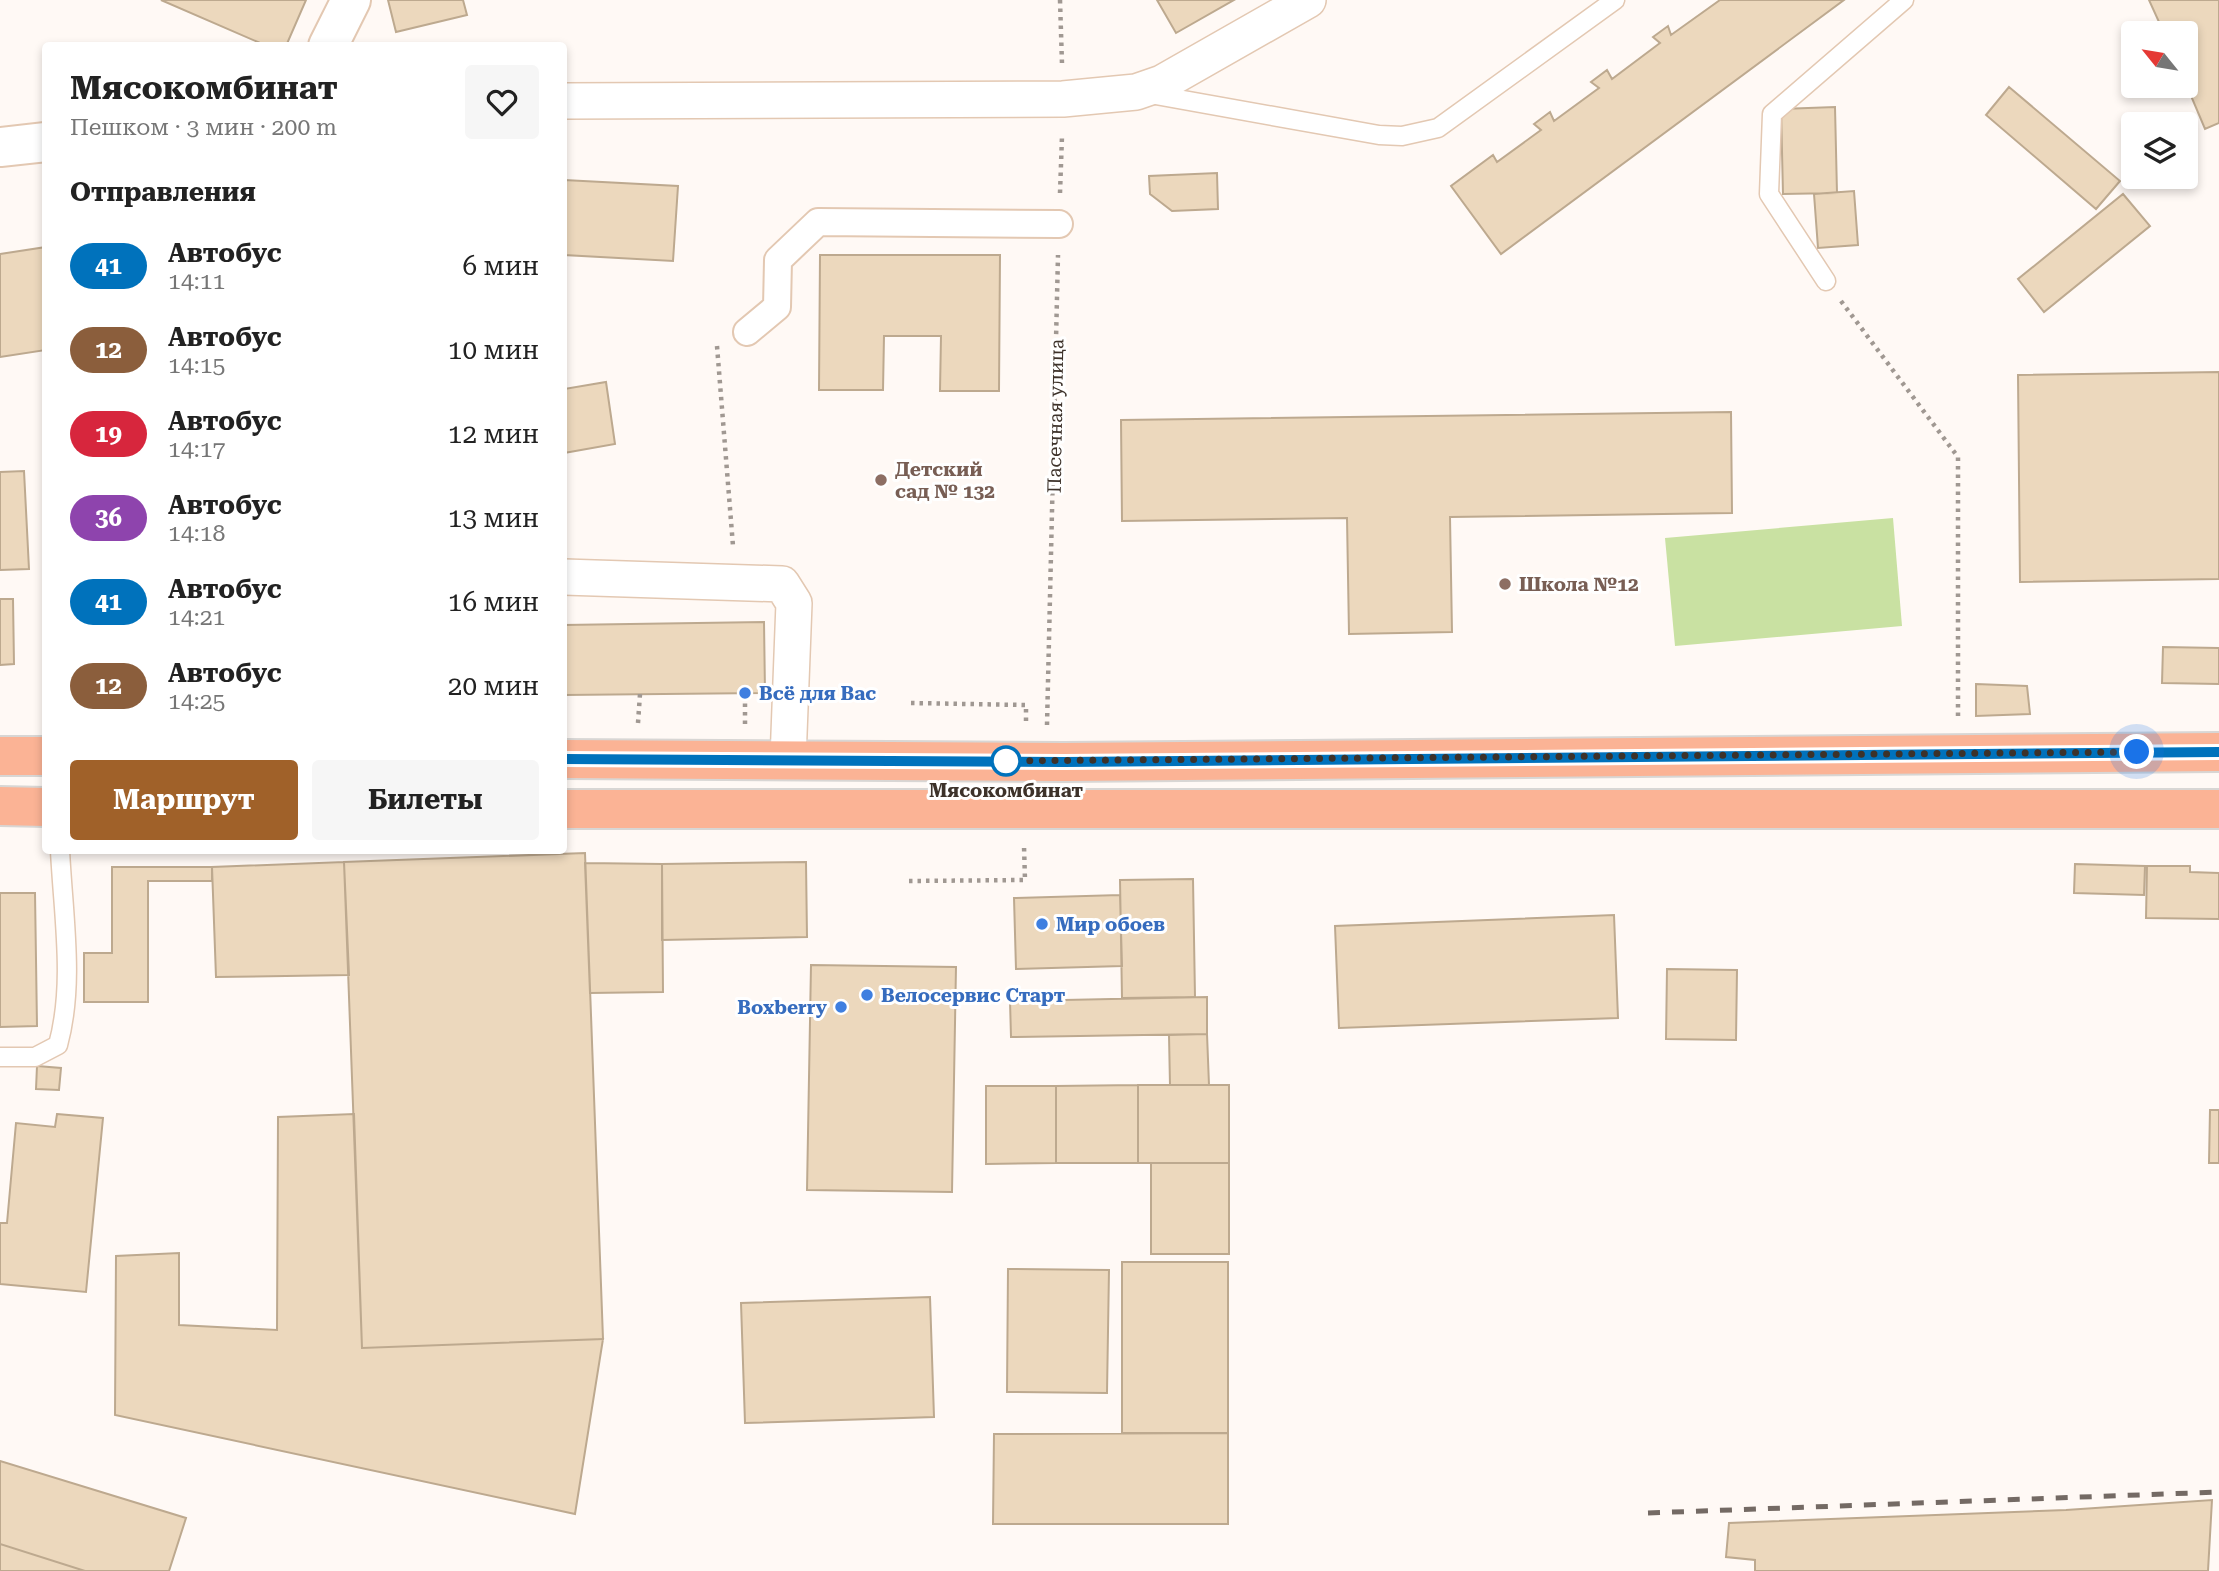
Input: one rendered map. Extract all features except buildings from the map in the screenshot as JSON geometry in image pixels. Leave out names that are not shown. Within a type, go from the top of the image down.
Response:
[{"type":"main road","points":[[567,759],[1064,762],[2219,752]]},
{"type":"main road","points":[[0,756],[42,756]]},
{"type":"main road","points":[[0,806],[42,807]]},
{"type":"main road","points":[[567,809],[2219,809]]},
{"type":"street","points":[[330,42],[351,0]]},
{"type":"street","points":[[567,102],[1063,99],[1136,92],[1162,83],[1308,0]]},
{"type":"street","points":[[0,147],[42,142]]},
{"type":"street","points":[[747,332],[777,307],[778,260],[818,222],[1059,224]]},
{"type":"street","points":[[567,577],[782,584],[794,603],[788,760]]},
{"type":"lane","points":[[1136,92],[1379,135],[1402,136],[1438,128],[1615,0]]},
{"type":"lane","points":[[1826,281],[1769,194],[1772,114],[1904,0]]},
{"type":"lane","points":[[0,1057],[35,1057],[58,1045],[65,1021],[66,970],[60,854]]},
{"type":"path","name":"Пасечная улица","points":[[1047,732],[1063,99],[1060,0]]},
{"type":"path","points":[[1826,281],[1958,457],[1958,730]]},
{"type":"path","points":[[716,336],[736,582]]},
{"type":"path","points":[[745,693],[745,731]]},
{"type":"path","points":[[638,730],[640,694]]},
{"type":"path","points":[[911,703],[1026,705],[1026,732]]},
{"type":"path","points":[[909,881],[1025,880],[1024,838]]},
{"type":"green space","points":[[1893,518],[1902,626],[1675,646],[1665,538]]},
{"type":"railway","points":[[1648,1513],[2219,1492]]},
{"type":"bus line","name":"41","points":[[567,759],[1064,762],[2219,752]]},
{"type":"place","name":"Детский сад № 132","points":[[881,480]]},
{"type":"place","name":"Школа №12","points":[[1505,584]]},
{"type":"place","name":"Всё для Вас","points":[[745,693]]},
{"type":"place","name":"Мясокомбинат","points":[[1006,761]]},
{"type":"place","name":"Мир обоев","points":[[1042,924]]},
{"type":"place","name":"Велосервис Старт","points":[[867,995]]},
{"type":"place","name":"Boxberry","points":[[841,1007]]},
{"type":"route","points":[[1006,761],[999,761],[2137,752]]}]
